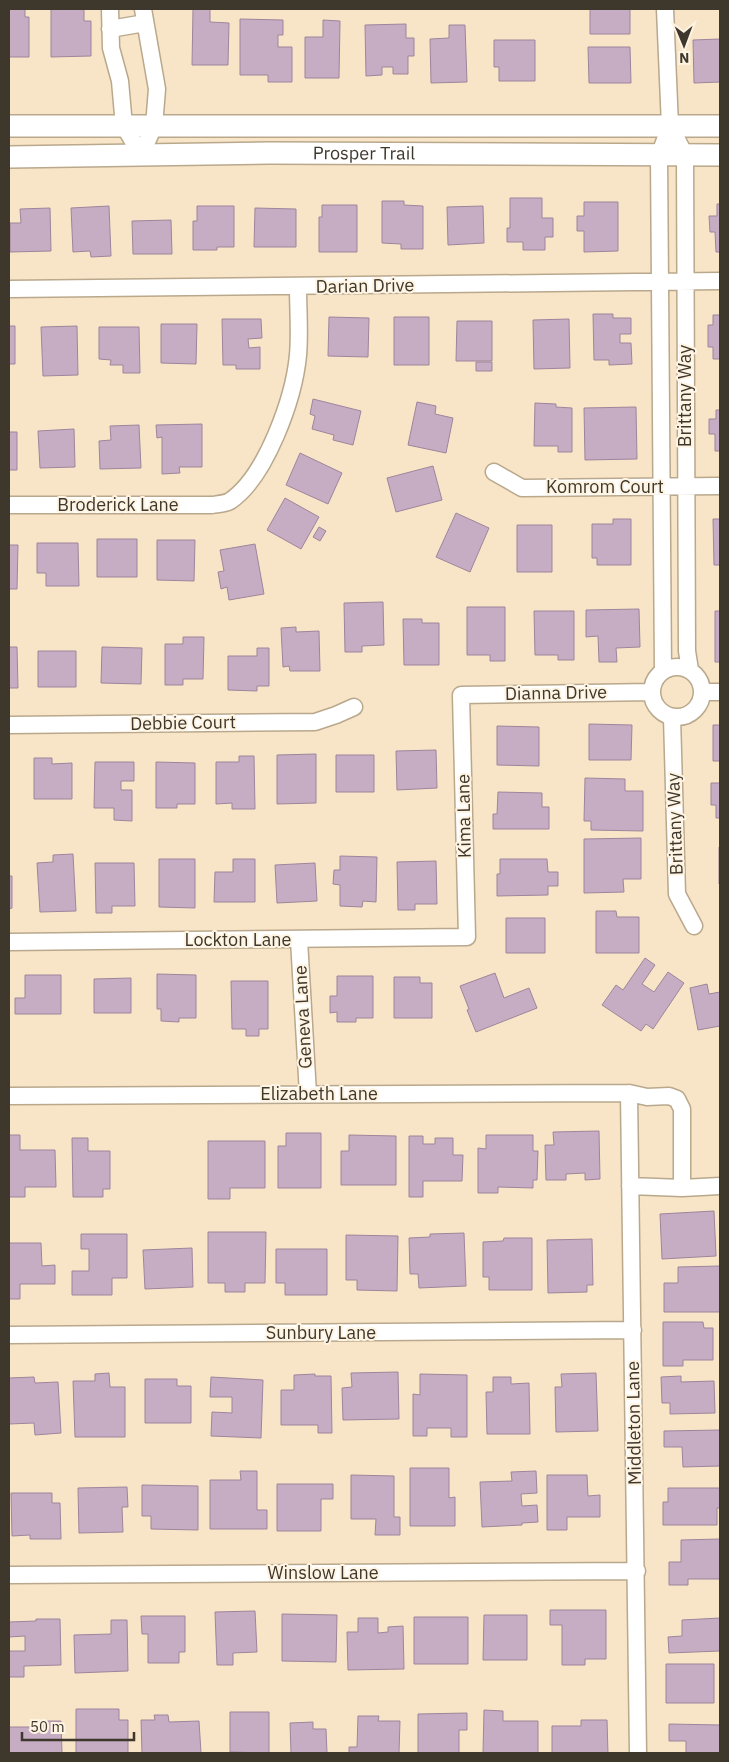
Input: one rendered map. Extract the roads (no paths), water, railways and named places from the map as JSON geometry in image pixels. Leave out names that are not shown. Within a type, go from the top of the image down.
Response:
[{"type":"main road","name":"Prosper Trail","points":[[9,126],[720,126]]},
{"type":"main road","name":"Prosper Trail","points":[[9,157],[269,153],[720,155]]},
{"type":"street","points":[[110,9],[110,48],[120,81],[124,126],[141,155]]},
{"type":"street","name":"Brittany Way","points":[[663,671],[659,156],[670,126],[665,9]]},
{"type":"street","points":[[110,29],[144,16],[157,89],[154,126],[141,155]]},
{"type":"street","name":"Brittany Way","points":[[670,126],[684,155],[687,651],[690,670]]},
{"type":"street","name":"Darian Drive","points":[[9,289],[720,281]]},
{"type":"street","name":"Broderick Lane","points":[[9,505],[212,505],[228,502],[244,490],[267,454],[286,406],[298,356],[298,287]]},
{"type":"street","name":"Komrom Court","points":[[494,472],[522,488],[720,486]]},
{"type":"street","points":[[672,667],[690,670],[701,683],[702,692],[696,709],[681,717],[672,717],[664,714],[652,700],[651,692],[657,675],[672,667]]},
{"type":"street","name":"Dianna Drive","points":[[461,695],[651,692]]},
{"type":"street","points":[[702,692],[720,692]]},
{"type":"street","name":"Kima Lane","points":[[461,695],[467,937]]},
{"type":"street","name":"Debbie Court","points":[[9,725],[315,722],[354,707]]},
{"type":"street","name":"Brittany Way","points":[[672,717],[677,894],[694,926]]},
{"type":"street","name":"Lockton Lane","points":[[9,942],[467,937]]},
{"type":"street","name":"Geneva Lane","points":[[299,940],[308,1094]]},
{"type":"street","name":"Elizabeth Lane","points":[[9,1096],[630,1093],[647,1096],[670,1096],[677,1099],[682,1109],[682,1188]]},
{"type":"street","name":"Middleton Lane","points":[[630,1093],[638,1753]]},
{"type":"street","points":[[630,1186],[682,1188],[720,1186]]},
{"type":"street","name":"Sunbury Lane","points":[[9,1335],[633,1330]]},
{"type":"street","name":"Winslow Lane","points":[[9,1575],[637,1571]]}]
